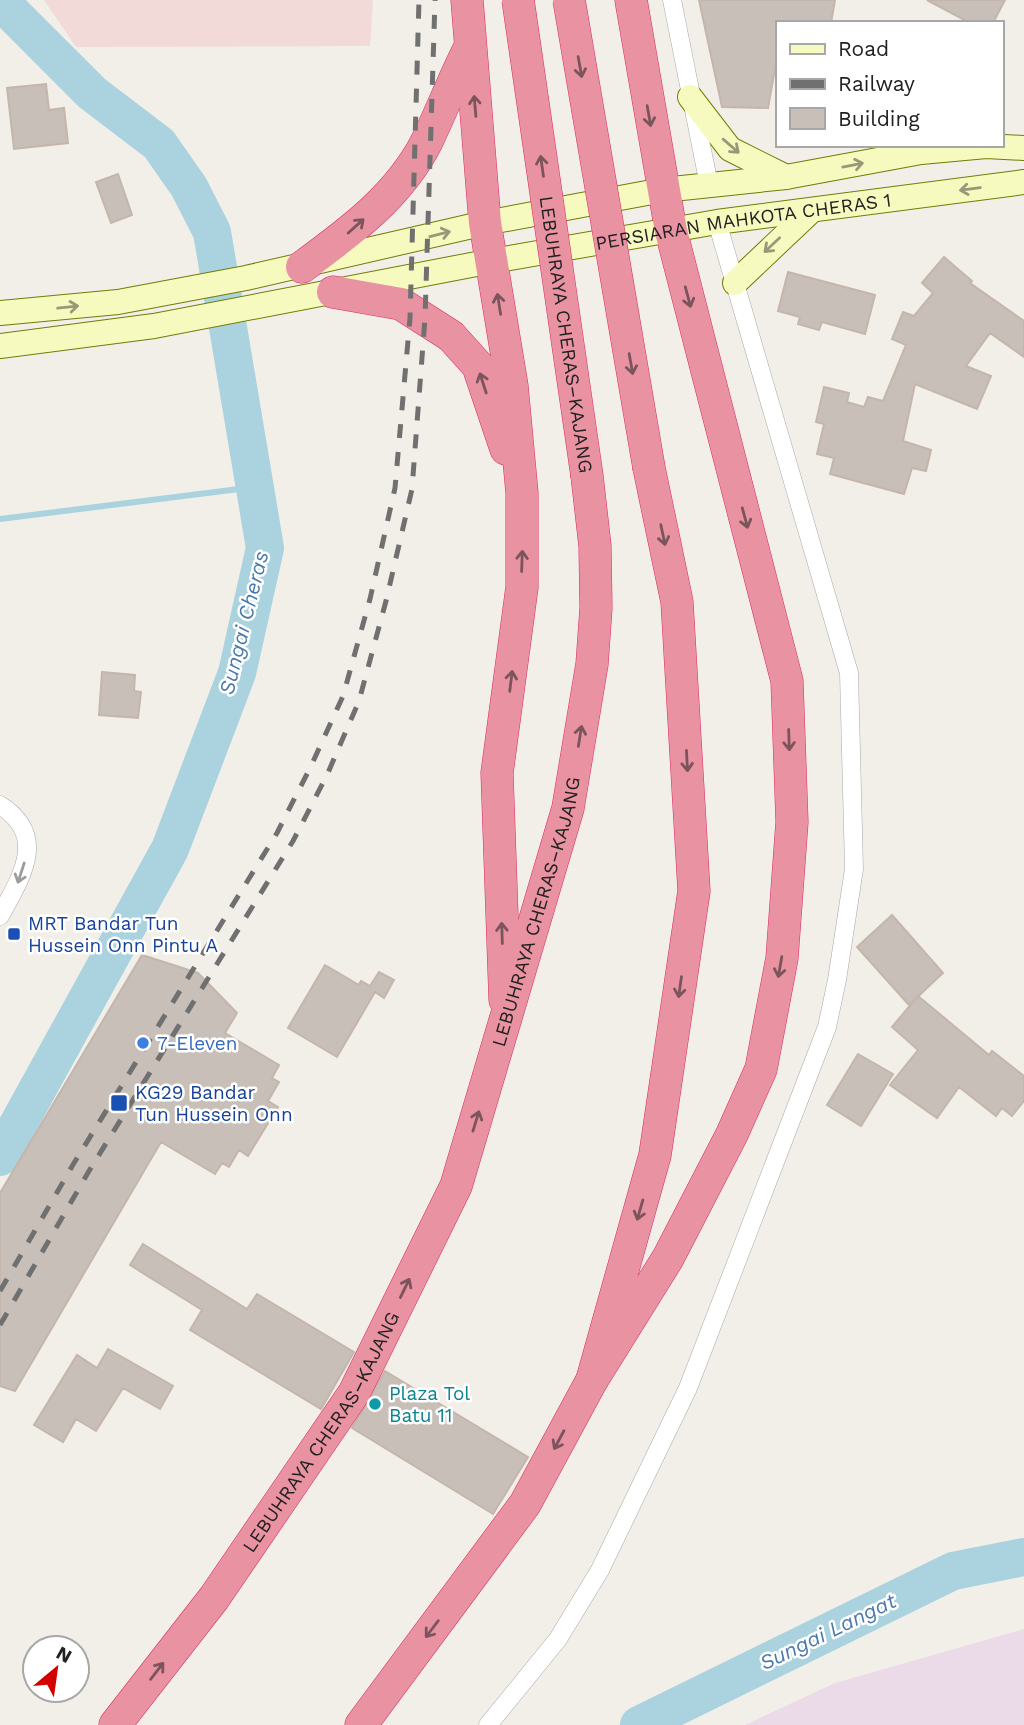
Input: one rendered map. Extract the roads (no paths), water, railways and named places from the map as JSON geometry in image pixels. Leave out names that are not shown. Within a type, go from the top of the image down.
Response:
[{"type":"highway","points":[[467,0],[485,223],[512,386],[522,493],[522,587],[497,773],[506,1026]]},
{"type":"highway","name":"LEBUHRAYA CHERAS–KAJANG","points":[[115,1725],[214,1598],[354,1394],[456,1186],[506,1026],[568,808],[592,664],[596,571],[587,476],[518,0]]},
{"type":"highway","points":[[569,0],[649,468],[677,602],[694,891],[655,1155],[592,1380]]},
{"type":"highway","points":[[361,1725],[525,1504],[592,1380],[668,1258],[732,1134],[761,1069],[782,958],[792,822],[787,681],[671,231],[631,0]]},
{"type":"highway","points":[[302,267],[344,236],[391,194],[426,143],[470,47]]},
{"type":"highway","points":[[333,292],[401,304],[451,336],[478,366],[522,493]]},
{"type":"main road","points":[[690,96],[730,149],[786,177]]},
{"type":"main road","name":"PERSIARAN MAHKOTA CHERAS 1","points":[[0,313],[118,302],[302,267],[485,223],[663,190],[786,177],[921,152],[975,147]]},
{"type":"main road","name":"PERSIARAN MAHKOTA CHERAS 1","points":[[1003,147],[1024,148]]},
{"type":"main road","name":"PERSIARAN MAHKOTA CHERAS 1","points":[[0,346],[209,316],[492,261],[717,222],[1024,182]]},
{"type":"main road","points":[[735,283],[812,210]]},
{"type":"street","points":[[672,0],[709,185]]},
{"type":"street","points":[[488,1725],[558,1639],[600,1570],[688,1388],[827,1027],[854,869],[849,673],[717,222]]},
{"type":"street","points":[[0,805],[25,827],[28,850],[17,886],[0,916]]},
{"type":"waterway","name":"Sungai Cheras","points":[[0,1],[92,93],[159,144],[189,187],[212,232],[265,548],[237,673],[170,849],[0,1157]]},
{"type":"waterway","points":[[0,519],[255,487]]},
{"type":"waterway","name":"Sungai Langat","points":[[639,1725],[953,1571],[1024,1557]]},
{"type":"railway","points":[[0,1291],[74,1163],[277,833],[343,696],[370,599],[395,488],[410,318],[419,0]]},
{"type":"railway","points":[[0,1325],[89,1171],[293,841],[327,775],[359,701],[412,489],[425,318],[435,0]]},
{"type":"place","name":"MRT Bandar Tun Hussein Onn Pintu A","points":[[14,934]]},
{"type":"place","name":"7-Eleven","points":[[143,1043]]},
{"type":"place","name":"KG29 Bandar Tun Hussein Onn","points":[[119,1103]]},
{"type":"place","name":"Plaza Tol Batu 11","points":[[375,1404]]}]
